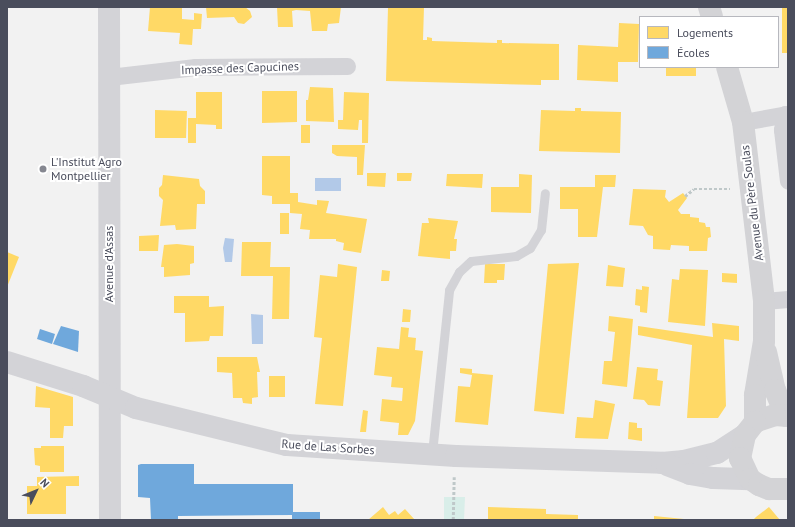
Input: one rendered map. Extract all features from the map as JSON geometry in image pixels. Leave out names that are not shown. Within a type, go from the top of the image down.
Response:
[{"type":"main road","name":"Avenue du Père Soulas","points":[[727,68],[743,122],[764,301],[764,340],[750,429],[740,458],[750,479]]},
{"type":"main road","name":"Avenue du Père Soulas","points":[[764,340],[775,390],[787,416]]},
{"type":"main road","points":[[750,429],[770,416],[787,416]]},
{"type":"main road","points":[[750,479],[779,489],[788,501]]},
{"type":"street","name":"Avenue d'Assas","points":[[109,7],[108,396],[110,520]]},
{"type":"street","name":"Impasse des Capucines","points":[[109,77],[195,67],[347,66]]},
{"type":"street","points":[[743,122],[787,114],[782,130],[788,181]]},
{"type":"street","points":[[764,301],[788,299]]},
{"type":"street","name":"Rue de Las Sorbes","points":[[7,362],[108,396],[136,408],[270,442],[456,456],[662,463],[684,462],[717,453],[750,429]]},
{"type":"street","name":"Rue de Las Sorbes","points":[[662,463],[697,475],[750,479]]},
{"type":"lane","points":[[432,453],[450,290],[460,272],[470,261],[516,256],[530,248],[541,230],[545,193]]},
{"type":"path","points":[[685,196],[694,189],[751,188]]},
{"type":"path","points":[[453,520],[456,456]]},
{"type":"shaded area","points":[[444,497],[465,497],[464,520],[444,520]]},
{"type":"water","points":[[315,178],[341,178],[341,191],[315,191]]},
{"type":"water","points":[[225,238],[234,239],[232,262],[225,262],[223,248]]},
{"type":"water","points":[[251,314],[263,315],[263,344],[252,344]]},
{"type":"building: Logements","points":[[150,7],[182,7],[182,19],[194,20],[194,13],[202,14],[201,29],[193,29],[192,45],[179,44],[180,33],[148,31]]},
{"type":"building: Logements","points":[[206,7],[245,7],[250,11],[252,17],[244,24],[238,23],[234,17],[207,18]]},
{"type":"building: Logements","points":[[277,7],[341,7],[339,23],[328,24],[327,31],[312,31],[310,11],[296,10],[292,11],[293,27],[278,27]]},
{"type":"building: Logements","points":[[388,7],[424,7],[423,40],[427,40],[427,37],[432,38],[432,41],[497,43],[497,40],[502,40],[502,43],[559,44],[559,80],[541,80],[541,85],[386,81]]},
{"type":"building: Logements","points":[[782,7],[788,7],[788,53],[782,53]]},
{"type":"building: Logements","points":[[619,23],[639,24],[638,62],[618,62],[618,82],[577,80],[578,45],[618,47]]},
{"type":"building: Logements","points":[[666,68],[696,68],[696,76],[666,76]]},
{"type":"building: Logements","points":[[310,87],[333,88],[334,122],[306,121],[306,100],[308,100]]},
{"type":"building: Logements","points":[[262,91],[297,91],[297,122],[262,123]]},
{"type":"building: Logements","points":[[196,92],[222,92],[222,129],[216,129],[216,125],[196,124],[196,143],[188,143],[188,118],[196,118]]},
{"type":"building: Logements","points":[[344,92],[369,93],[368,143],[362,143],[362,120],[359,120],[358,130],[338,129],[338,120],[343,120]]},
{"type":"building: Logements","points":[[575,108],[581,108],[581,111],[621,112],[620,153],[539,151],[541,110],[575,111]]},
{"type":"building: Logements","points":[[155,110],[187,111],[186,138],[155,138]]},
{"type":"building: Logements","points":[[301,125],[310,125],[310,143],[301,143]]},
{"type":"building: Logements","points":[[332,145],[365,145],[363,175],[357,175],[357,157],[337,156],[332,153]]},
{"type":"building: Logements","points":[[262,156],[290,156],[290,193],[298,193],[298,202],[317,205],[317,200],[329,201],[326,213],[367,219],[361,253],[343,250],[344,243],[336,241],[336,239],[309,239],[310,230],[300,229],[302,214],[290,213],[290,204],[272,204],[272,196],[262,195]]},
{"type":"building: Logements","points":[[367,173],[386,173],[385,187],[367,186]]},
{"type":"building: Logements","points":[[397,173],[412,173],[411,181],[397,181]]},
{"type":"building: Logements","points":[[447,174],[483,174],[482,188],[446,186]]},
{"type":"building: Logements","points":[[519,174],[532,175],[531,213],[491,212],[491,187],[519,187]]},
{"type":"building: Logements","points":[[163,175],[199,179],[200,186],[205,191],[205,204],[197,204],[196,229],[176,230],[175,225],[160,226],[163,200],[159,196],[159,188],[162,185]]},
{"type":"building: Logements","points":[[595,175],[616,175],[615,187],[603,187],[597,237],[578,237],[578,209],[560,209],[560,187],[595,187]]},
{"type":"building: Logements","points":[[633,189],[666,190],[665,197],[669,202],[683,193],[687,198],[678,210],[681,214],[690,214],[690,217],[699,218],[699,222],[705,223],[706,227],[710,227],[711,237],[708,238],[707,251],[689,251],[689,246],[671,245],[670,250],[653,249],[653,236],[648,235],[643,226],[629,225]]},
{"type":"building: Logements","points":[[280,213],[289,213],[289,234],[280,234]]},
{"type":"building: Logements","points":[[428,218],[458,221],[454,239],[457,239],[456,251],[450,251],[450,259],[418,256],[422,223],[429,223]]},
{"type":"building: Logements","points":[[159,235],[158,251],[139,251],[139,236]]},
{"type":"building: Logements","points":[[242,242],[271,242],[270,267],[290,267],[289,319],[272,319],[273,276],[241,276]]},
{"type":"building: Logements","points":[[177,244],[194,246],[194,263],[190,264],[190,275],[164,277],[164,267],[161,267],[164,245]]},
{"type":"building: Logements","points":[[7,252],[19,257],[7,287]]},
{"type":"building: Logements","points":[[579,263],[564,414],[534,411],[548,264]]},
{"type":"building: Logements","points":[[338,264],[357,267],[343,406],[315,404],[322,338],[314,337],[320,275],[337,277]]},
{"type":"building: Logements","points":[[485,264],[505,264],[504,280],[497,280],[497,283],[484,283]]},
{"type":"building: Logements","points":[[608,265],[625,268],[623,287],[606,286]]},
{"type":"building: Logements","points":[[680,269],[708,270],[705,326],[668,322],[672,279],[679,280]]},
{"type":"building: Logements","points":[[382,270],[390,271],[389,281],[381,281]]},
{"type":"building: Logements","points":[[722,273],[737,274],[737,283],[722,282]]},
{"type":"building: Logements","points":[[642,286],[649,287],[647,313],[640,312],[640,306],[635,305],[636,289],[642,290]]},
{"type":"building: Logements","points":[[174,296],[209,296],[209,307],[224,306],[223,336],[210,336],[209,341],[185,342],[185,313],[174,313]]},
{"type":"building: Logements","points":[[403,309],[411,310],[410,322],[402,322]]},
{"type":"building: Logements","points":[[609,316],[633,319],[627,387],[602,384],[604,361],[612,361],[615,332],[608,331]]},
{"type":"building: Logements","points":[[712,323],[739,326],[739,341],[724,339],[726,406],[718,418],[687,418],[692,345],[638,335],[638,326],[713,337]]},
{"type":"building: Logements","points":[[401,327],[409,328],[408,337],[416,338],[415,350],[423,351],[415,421],[408,435],[398,435],[399,423],[380,421],[382,399],[402,401],[403,388],[391,387],[392,377],[374,375],[377,347],[399,349]]},
{"type":"building: Logements","points":[[217,357],[257,357],[260,372],[257,372],[258,397],[252,398],[252,404],[243,403],[242,398],[233,398],[232,373],[217,372]]},
{"type":"building: Logements","points":[[637,367],[658,369],[657,380],[663,381],[660,406],[648,405],[644,400],[633,399]]},
{"type":"building: Logements","points":[[460,368],[472,369],[472,373],[493,375],[488,425],[455,422],[458,386],[470,387],[472,375],[460,373]]},
{"type":"building: Logements","points":[[269,376],[285,376],[285,397],[269,397]]},
{"type":"building: Logements","points":[[36,386],[73,397],[73,426],[64,426],[63,438],[50,438],[50,408],[35,407]]},
{"type":"building: Logements","points":[[595,400],[615,404],[608,439],[575,438],[577,417],[593,418]]},
{"type":"building: Logements","points":[[363,410],[368,411],[366,432],[360,432]]},
{"type":"building: Logements","points":[[629,422],[637,423],[637,428],[642,428],[642,441],[628,439]]},
{"type":"building: Logements","points":[[41,446],[64,446],[64,472],[40,472],[40,466],[35,465],[34,448],[41,448]]},
{"type":"building: Logements","points":[[79,476],[79,486],[66,486],[66,514],[27,514],[27,486],[37,486],[37,477]]},
{"type":"building: Logements","points":[[383,507],[389,515],[395,511],[398,515],[405,509],[415,520],[368,520]]},
{"type":"building: Logements","points":[[488,507],[546,509],[546,514],[578,515],[578,520],[488,520]]},
{"type":"building: Logements","points":[[769,507],[780,520],[753,520],[756,517]]},
{"type":"building: Logements","points":[[654,516],[684,519],[684,520],[654,520]]},
{"type":"building: Écoles","points":[[61,326],[79,331],[78,352],[53,344]]},
{"type":"building: Écoles","points":[[40,329],[55,334],[52,344],[37,339]]},
{"type":"building: Écoles","points":[[194,464],[194,484],[293,484],[293,512],[320,512],[320,520],[292,520],[292,515],[178,516],[178,520],[151,520],[150,498],[138,497],[138,465]]},
{"type":"place","name":"L'Institut Agro Montpellier","points":[[43,169]]}]
